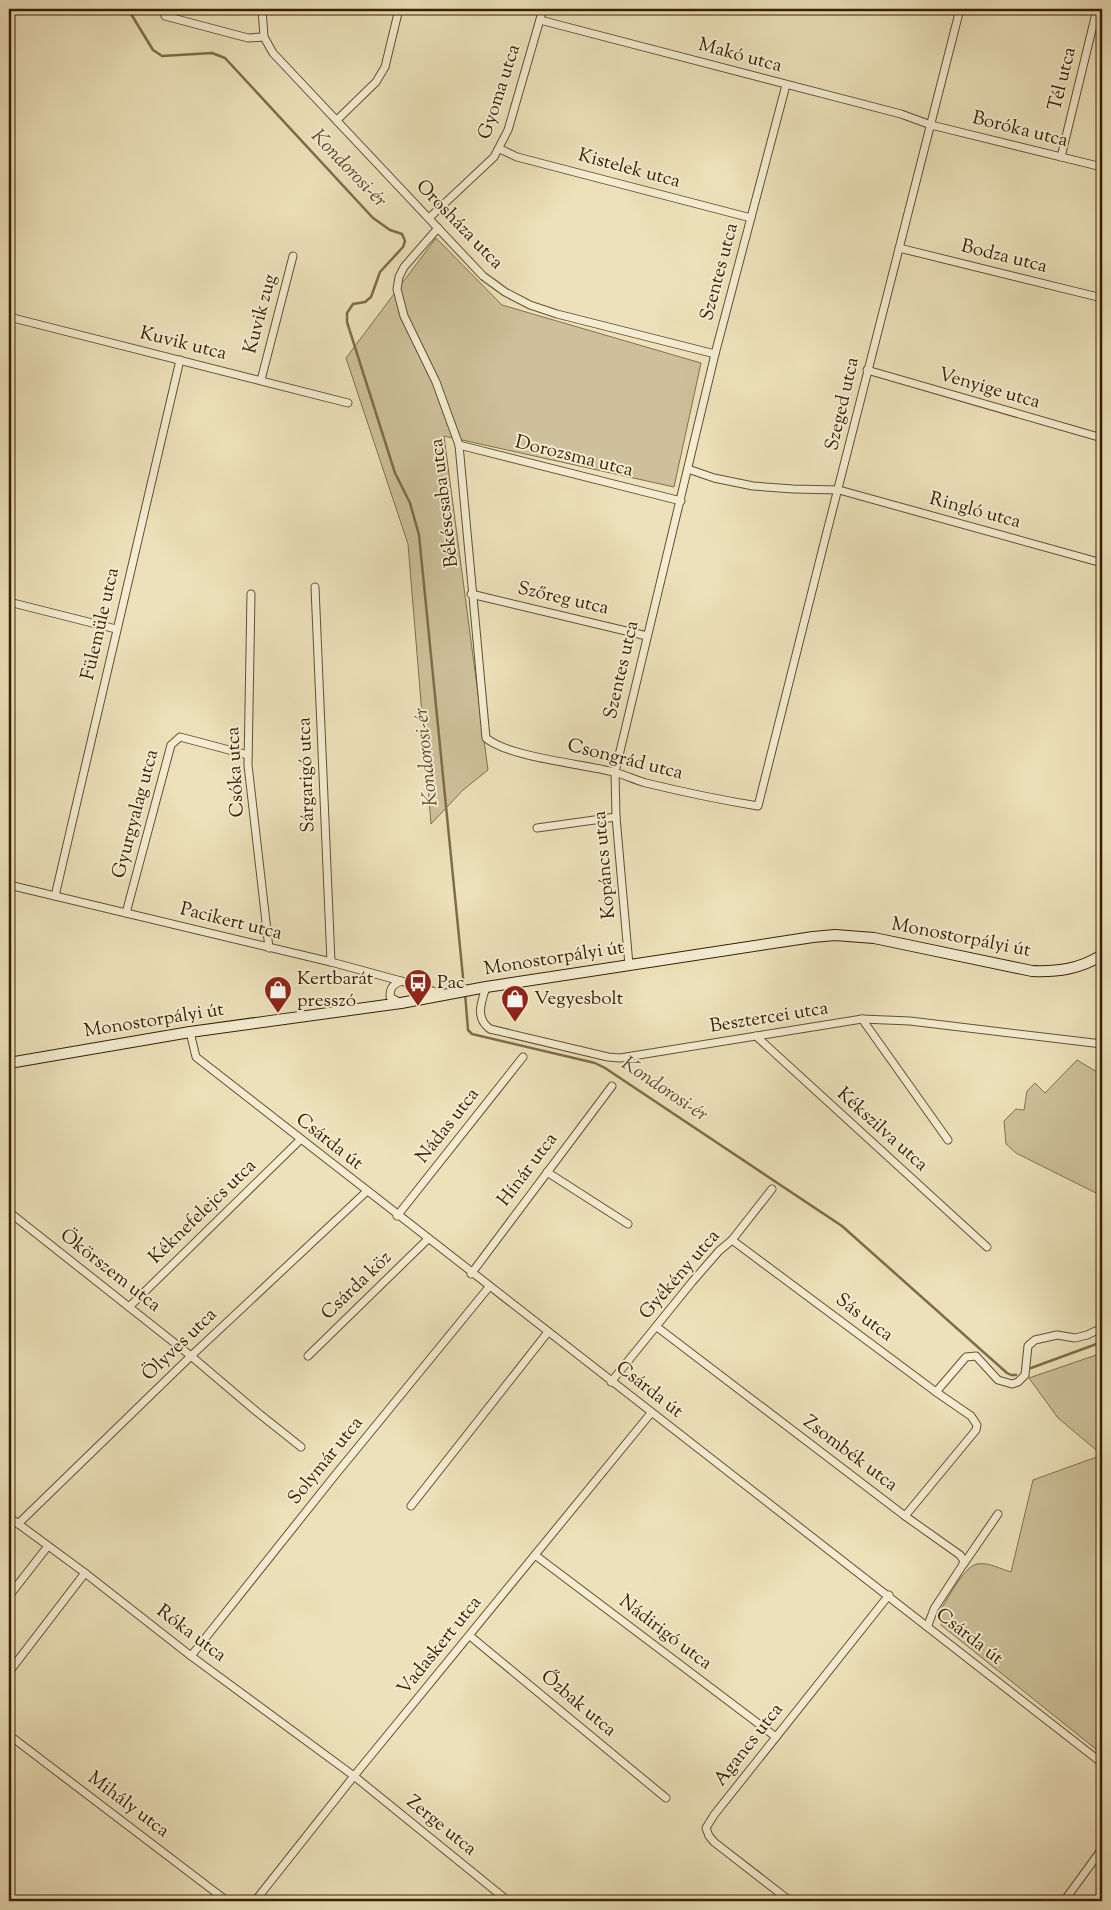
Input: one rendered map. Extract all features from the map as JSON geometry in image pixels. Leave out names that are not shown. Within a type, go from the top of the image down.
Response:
[{"type":"street","name":"Orosháza utca","points":[[262,9],[264,37],[273,53],[483,276],[505,292],[530,305],[557,314],[715,354]]},
{"type":"street","points":[[336,120],[376,82],[385,67],[399,9]]},
{"type":"street","name":"Gyoma utca","points":[[429,218],[482,170],[500,149],[508,130],[543,9]]},
{"type":"street","name":"Szeged utca","points":[[758,806],[960,9]]},
{"type":"street","name":"Tél utca","points":[[1061,157],[1098,14]]},
{"type":"street","points":[[165,16],[248,38],[264,37]]},
{"type":"street","name":"Makó utca","points":[[540,20],[900,114],[931,124]]},
{"type":"street","name":"Szentes utca","points":[[616,763],[681,501],[715,354],[786,85]]},
{"type":"street","name":"Boróka utca","points":[[931,124],[1102,167]]},
{"type":"street","name":"Kistelek utca","points":[[500,149],[517,156],[751,218]]},
{"type":"street","name":"Békéscsaba utca","points":[[438,228],[404,267],[399,277],[397,289],[404,316],[436,382],[458,445],[486,738]]},
{"type":"street","name":"Bodza utca","points":[[899,248],[1102,298]]},
{"type":"street","name":"Kuvik zug","points":[[261,380],[293,256]]},
{"type":"street","name":"Kuvik utca","points":[[9,317],[348,402]]},
{"type":"street","name":"Fülemüle utca","points":[[55,896],[180,360]]},
{"type":"street","name":"Venyige utca","points":[[867,370],[1102,438]]},
{"type":"street","name":"Dorozsma utca","points":[[458,445],[681,501]]},
{"type":"street","points":[[688,469],[714,478],[753,486],[793,490],[839,490]]},
{"type":"street","name":"Ringló utca","points":[[839,490],[1102,563]]},
{"type":"street","name":"Sárgarigó utca","points":[[315,587],[331,962]]},
{"type":"street","name":"Csóka utca","points":[[251,594],[248,755],[269,948]]},
{"type":"street","name":"Szőreg utca","points":[[471,594],[647,636]]},
{"type":"street","points":[[9,602],[116,628]]},
{"type":"street","name":"Gyurgyalag utca","points":[[126,913],[171,745],[180,737],[248,755]]},
{"type":"street","name":"Csongrád utca","points":[[486,738],[494,745],[528,754],[615,772],[644,782],[711,798],[758,806]]},
{"type":"street","name":"Kopáncs utca","points":[[616,763],[616,817],[629,966]]},
{"type":"street","points":[[537,828],[616,817]]},
{"type":"street","name":"Pacikert utca","points":[[9,885],[331,962],[444,995]]},
{"type":"street","name":"Monostorpályi út","points":[[9,1063],[190,1032],[401,1003],[486,987],[835,935],[890,941],[1032,971],[1046,972],[1068,969],[1089,962],[1102,955]]},
{"type":"street","points":[[401,981],[393,985],[390,997],[401,1003]]},
{"type":"street","name":"Besztercei utca","points":[[486,987],[480,1007],[480,1018],[490,1029],[608,1057],[620,1058],[862,1019],[910,1021],[1102,1044]]},
{"type":"street","points":[[862,1019],[948,1140]]},
{"type":"street","name":"Csárda út","points":[[190,1032],[196,1057],[471,1274],[928,1625],[1102,1763]]},
{"type":"street","name":"Kékszilva utca","points":[[756,1036],[987,1247]]},
{"type":"street","name":"Nádas utca","points":[[397,1216],[523,1057]]},
{"type":"street","name":"Hínár utca","points":[[471,1274],[612,1086]]},
{"type":"street","name":"Kéknefelejcs utca","points":[[129,1307],[300,1140]]},
{"type":"street","points":[[547,1172],[628,1224]]},
{"type":"street","name":"Gyékény utca","points":[[612,1382],[714,1257],[732,1240],[772,1189]]},
{"type":"street","name":"Ölyves utca","points":[[18,1524],[191,1356],[366,1192]]},
{"type":"street","name":"Ökörszem utca","points":[[9,1212],[191,1356],[301,1447]]},
{"type":"street","name":"Csárda köz","points":[[308,1356],[428,1239]]},
{"type":"street","name":"Sás utca","points":[[732,1240],[971,1416],[977,1425],[976,1430],[905,1516]]},
{"type":"street","name":"Solymár utca","points":[[191,1656],[338,1471],[489,1288]]},
{"type":"street","name":"Zsombék utca","points":[[657,1327],[960,1556],[964,1561],[962,1566]]},
{"type":"street","points":[[936,1392],[966,1357],[976,1356],[998,1380],[1012,1384],[1018,1382],[1025,1375],[1028,1346],[1035,1340],[1057,1335],[1075,1338],[1102,1328]]},
{"type":"street","points":[[411,1506],[548,1332]]},
{"type":"street","name":"Vadaskert utca","points":[[254,1901],[651,1413]]},
{"type":"street","points":[[928,1625],[934,1609],[998,1514]]},
{"type":"street","name":"Róka utca","points":[[9,1517],[85,1573],[191,1656],[354,1776]]},
{"type":"street","points":[[9,1596],[48,1546]]},
{"type":"street","name":"Nádirigó utca","points":[[535,1555],[776,1737]]},
{"type":"street","points":[[9,1672],[85,1573]]},
{"type":"street","name":"Agancs utca","points":[[790,1901],[714,1842],[706,1828],[714,1815],[889,1595]]},
{"type":"street","name":"Őzbak utca","points":[[470,1636],[666,1798]]},
{"type":"street","name":"Mihály utca","points":[[9,1735],[227,1901]]},
{"type":"street","name":"Zerge utca","points":[[354,1776],[508,1901]]},
{"type":"street","points":[[1067,1897],[1102,1849]]},
{"type":"shaded area","points":[[436,238],[502,305],[701,363],[674,487],[444,436],[488,770],[463,790],[431,824],[408,544],[346,358]]},
{"type":"shaded area","points":[[1077,1060],[1102,1075],[1102,1196],[1016,1153],[1006,1144],[1004,1121],[1016,1109],[1024,1110],[1027,1091],[1035,1083],[1045,1093]]},
{"type":"shaded area","points":[[1102,1353],[1102,1455],[1058,1418],[1029,1378]]},
{"type":"shaded area","points":[[1102,1455],[1102,1754],[941,1625],[939,1612],[966,1571],[972,1566],[986,1564],[1011,1572],[1033,1480]]},
{"type":"waterway","name":"Kondorosi-ér","points":[[128,9],[153,50],[162,56],[212,53],[225,58],[373,218],[390,230],[402,234],[405,241],[403,247],[380,272],[371,297],[365,302],[353,304],[347,313],[347,322],[395,473],[410,503],[419,535],[464,987]]},
{"type":"waterway","name":"Kondorosi-ér","points":[[465,993],[468,1030],[472,1034],[595,1063],[605,1068],[842,1226],[1007,1373],[1016,1375]]},
{"type":"waterway","name":"Kondorosi-ér","points":[[1031,1368],[1102,1342]]},
{"type":"place","name":"Pac","points":[[418,1007]]},
{"type":"place","name":"Kertbarát presszó","points":[[278,1014]]},
{"type":"place","name":"Vegyesbolt","points":[[515,1023]]}]
